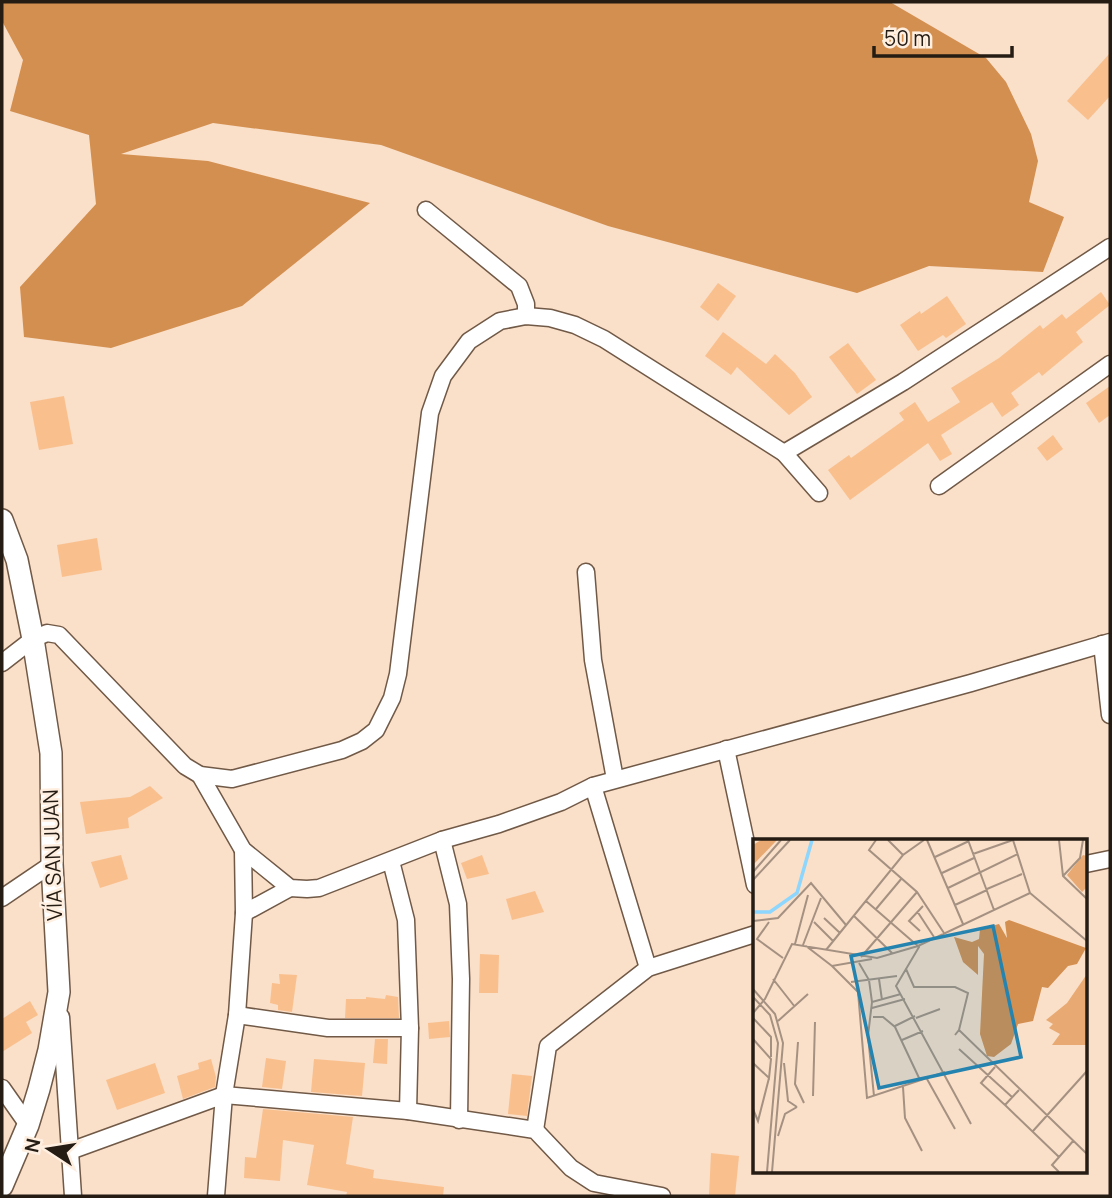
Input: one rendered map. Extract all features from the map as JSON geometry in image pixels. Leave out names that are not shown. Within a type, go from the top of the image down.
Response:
[{"type":"street","points":[[426,210],[519,286],[526,304],[526,316]]},
{"type":"street","points":[[784,453],[903,382],[1110,247]]},
{"type":"street","points":[[2,663],[33,639],[47,633],[59,635],[185,766],[200,775],[232,779],[342,750],[362,741],[376,730],[392,698],[398,674],[430,414],[443,376],[469,341],[500,321],[526,316],[563,321],[604,338],[784,453],[819,493]]},
{"type":"street","points":[[939,486],[1110,364]]},
{"type":"street","name":"VÍA SAN JUAN","points":[[2,520],[17,560],[51,752],[52,864],[59,992],[49,1050],[28,1125],[2,1186]]},
{"type":"street","points":[[586,572],[593,660],[615,779]]},
{"type":"street","points":[[244,913],[290,888],[319,888],[442,839],[499,824],[615,779],[971,683],[1106,643],[1110,715]]},
{"type":"street","points":[[726,749],[753,876]]},
{"type":"street","points":[[200,775],[243,850],[290,888]]},
{"type":"street","points":[[593,786],[648,968]]},
{"type":"street","points":[[442,839],[458,904],[461,979],[459,1120]]},
{"type":"street","points":[[216,1196],[224,1095],[237,1016],[244,913],[243,850]]},
{"type":"street","points":[[1088,864],[1110,859]]},
{"type":"street","points":[[391,861],[406,920],[410,1028],[408,1111]]},
{"type":"street","points":[[2,898],[52,864]]},
{"type":"street","points":[[535,1130],[548,1046],[648,968],[753,935]]},
{"type":"street","points":[[59,992],[73,1196]]},
{"type":"street","points":[[237,1016],[328,1028],[410,1028]]},
{"type":"street","points":[[2,1088],[28,1125]]},
{"type":"street","points":[[70,1151],[224,1095],[408,1111],[535,1130],[571,1168],[594,1183],[662,1196]]},
{"type":"shaded area","points":[[2,2],[890,2],[986,58],[1006,82],[1031,134],[1038,161],[1029,202],[1064,217],[1043,272],[929,266],[857,293],[608,226],[381,145],[213,123],[121,154],[208,161],[370,203],[242,306],[111,348],[24,337],[20,287],[96,204],[89,135],[10,111],[23,60],[2,21]]},
{"type":"building","points":[[1110,53],[1110,96],[1088,120],[1067,101]]},
{"type":"building","points":[[718,283],[736,296],[718,321],[700,307]]},
{"type":"building","points":[[1101,292],[1110,305],[1076,332],[1083,342],[1042,376],[1039,372],[1011,393],[1019,405],[1002,417],[992,402],[941,435],[952,454],[940,461],[928,443],[850,500],[828,470],[849,455],[851,458],[904,420],[899,413],[915,402],[928,422],[960,402],[951,388],[999,358],[1040,325],[1043,329],[1062,314],[1066,319]]},
{"type":"building","points":[[947,296],[966,324],[946,338],[943,335],[918,351],[900,325]]},
{"type":"building","points":[[723,332],[766,364],[775,354],[795,373],[812,397],[789,415],[737,367],[731,375],[705,356]]},
{"type":"building","points":[[848,343],[876,380],[857,394],[829,357]]},
{"type":"building","points":[[1110,386],[1110,415],[1099,423],[1086,403]]},
{"type":"building","points":[[64,396],[73,444],[39,450],[30,402]]},
{"type":"building","points":[[1053,435],[1063,449],[1047,461],[1037,448]]},
{"type":"building","points":[[97,538],[102,570],[62,577],[57,545]]},
{"type":"building","points":[[150,786],[163,798],[128,818],[129,828],[86,834],[80,802],[130,797]]},
{"type":"building","points":[[121,855],[128,879],[100,888],[91,862]]},
{"type":"building","points":[[482,855],[489,874],[467,879],[461,863]]},
{"type":"building","points":[[535,891],[544,912],[512,920],[506,899]]},
{"type":"building","points":[[480,954],[499,955],[498,993],[479,993]]},
{"type":"building","points":[[279,974],[297,975],[292,1012],[278,1010],[278,1005],[270,1003],[272,983],[280,984]]},
{"type":"building","points":[[386,995],[398,997],[399,1018],[345,1018],[346,999],[385,999]]},
{"type":"building","points":[[30,1001],[38,1015],[26,1022],[32,1033],[2,1052],[2,1019]]},
{"type":"building","points":[[449,1021],[450,1037],[429,1039],[428,1023]]},
{"type":"building","points":[[375,1039],[388,1039],[387,1064],[373,1063]]},
{"type":"building","points":[[266,1058],[286,1061],[282,1089],[262,1087]]},
{"type":"building","points":[[211,1059],[216,1077],[215,1087],[183,1099],[177,1076],[199,1069],[198,1063]]},
{"type":"building","points":[[314,1059],[365,1063],[362,1096],[311,1092]]},
{"type":"building","points":[[155,1063],[165,1093],[117,1110],[106,1080]]},
{"type":"building","points":[[512,1074],[532,1076],[527,1116],[508,1114]]},
{"type":"building","points":[[263,1109],[353,1117],[346,1164],[374,1170],[373,1178],[444,1187],[443,1196],[346,1196],[347,1192],[307,1185],[314,1145],[283,1140],[280,1181],[244,1178],[245,1157],[256,1158]]},
{"type":"building","points":[[711,1153],[739,1156],[735,1196],[709,1196]]}]
